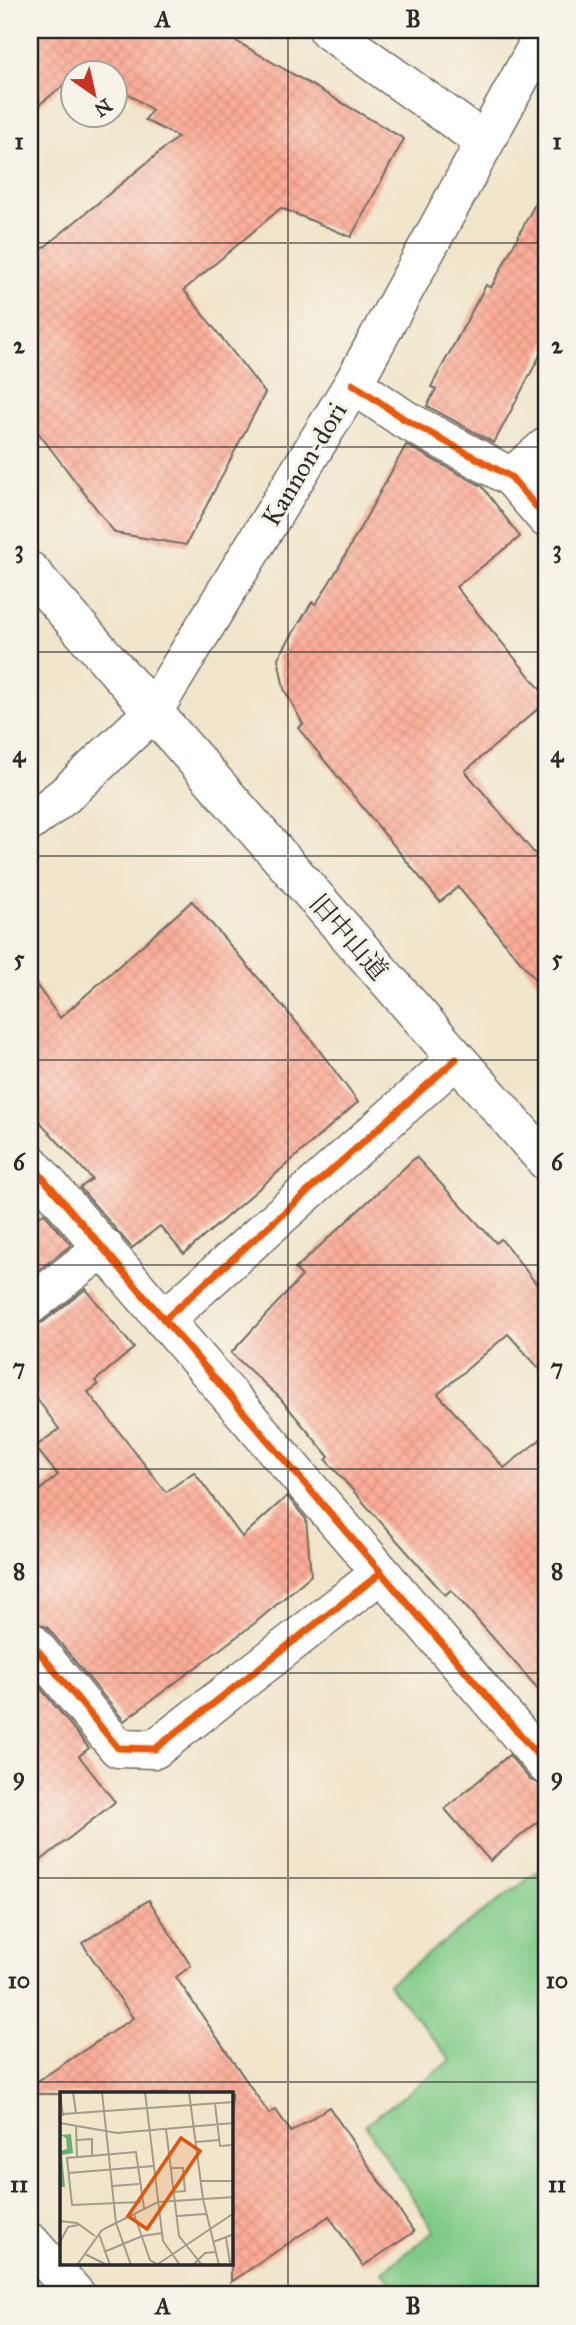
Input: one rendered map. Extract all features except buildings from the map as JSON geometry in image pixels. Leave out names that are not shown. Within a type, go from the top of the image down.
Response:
[{"type":"street","points":[[328,30],[485,142]]},
{"type":"street","name":"Kannon-dori","points":[[30,822],[65,796],[152,713],[353,384],[546,30]]},
{"type":"street","points":[[353,384],[404,419],[511,477],[546,518]]},
{"type":"street","points":[[511,477],[546,447]]},
{"type":"street","name":"旧中山道","points":[[30,571],[546,1161]]},
{"type":"street","points":[[164,1320],[456,1059]]},
{"type":"street","points":[[30,1163],[546,1765]]},
{"type":"street","points":[[30,1305],[104,1247]]},
{"type":"street","points":[[30,1641],[118,1748],[155,1749],[381,1573]]},
{"type":"street","points":[[30,2242],[76,2295]]},
{"type":"green space","points":[[546,1865],[546,2295],[402,2295],[382,2272],[434,2231],[365,2125],[451,2060],[388,1984]]},
{"type":"cycle path","points":[[353,384],[404,419],[511,477],[546,518]]},
{"type":"cycle path","points":[[164,1320],[456,1059]]},
{"type":"cycle path","points":[[30,1163],[546,1765]]},
{"type":"cycle path","points":[[30,1641],[118,1748],[155,1749],[381,1573]]}]
